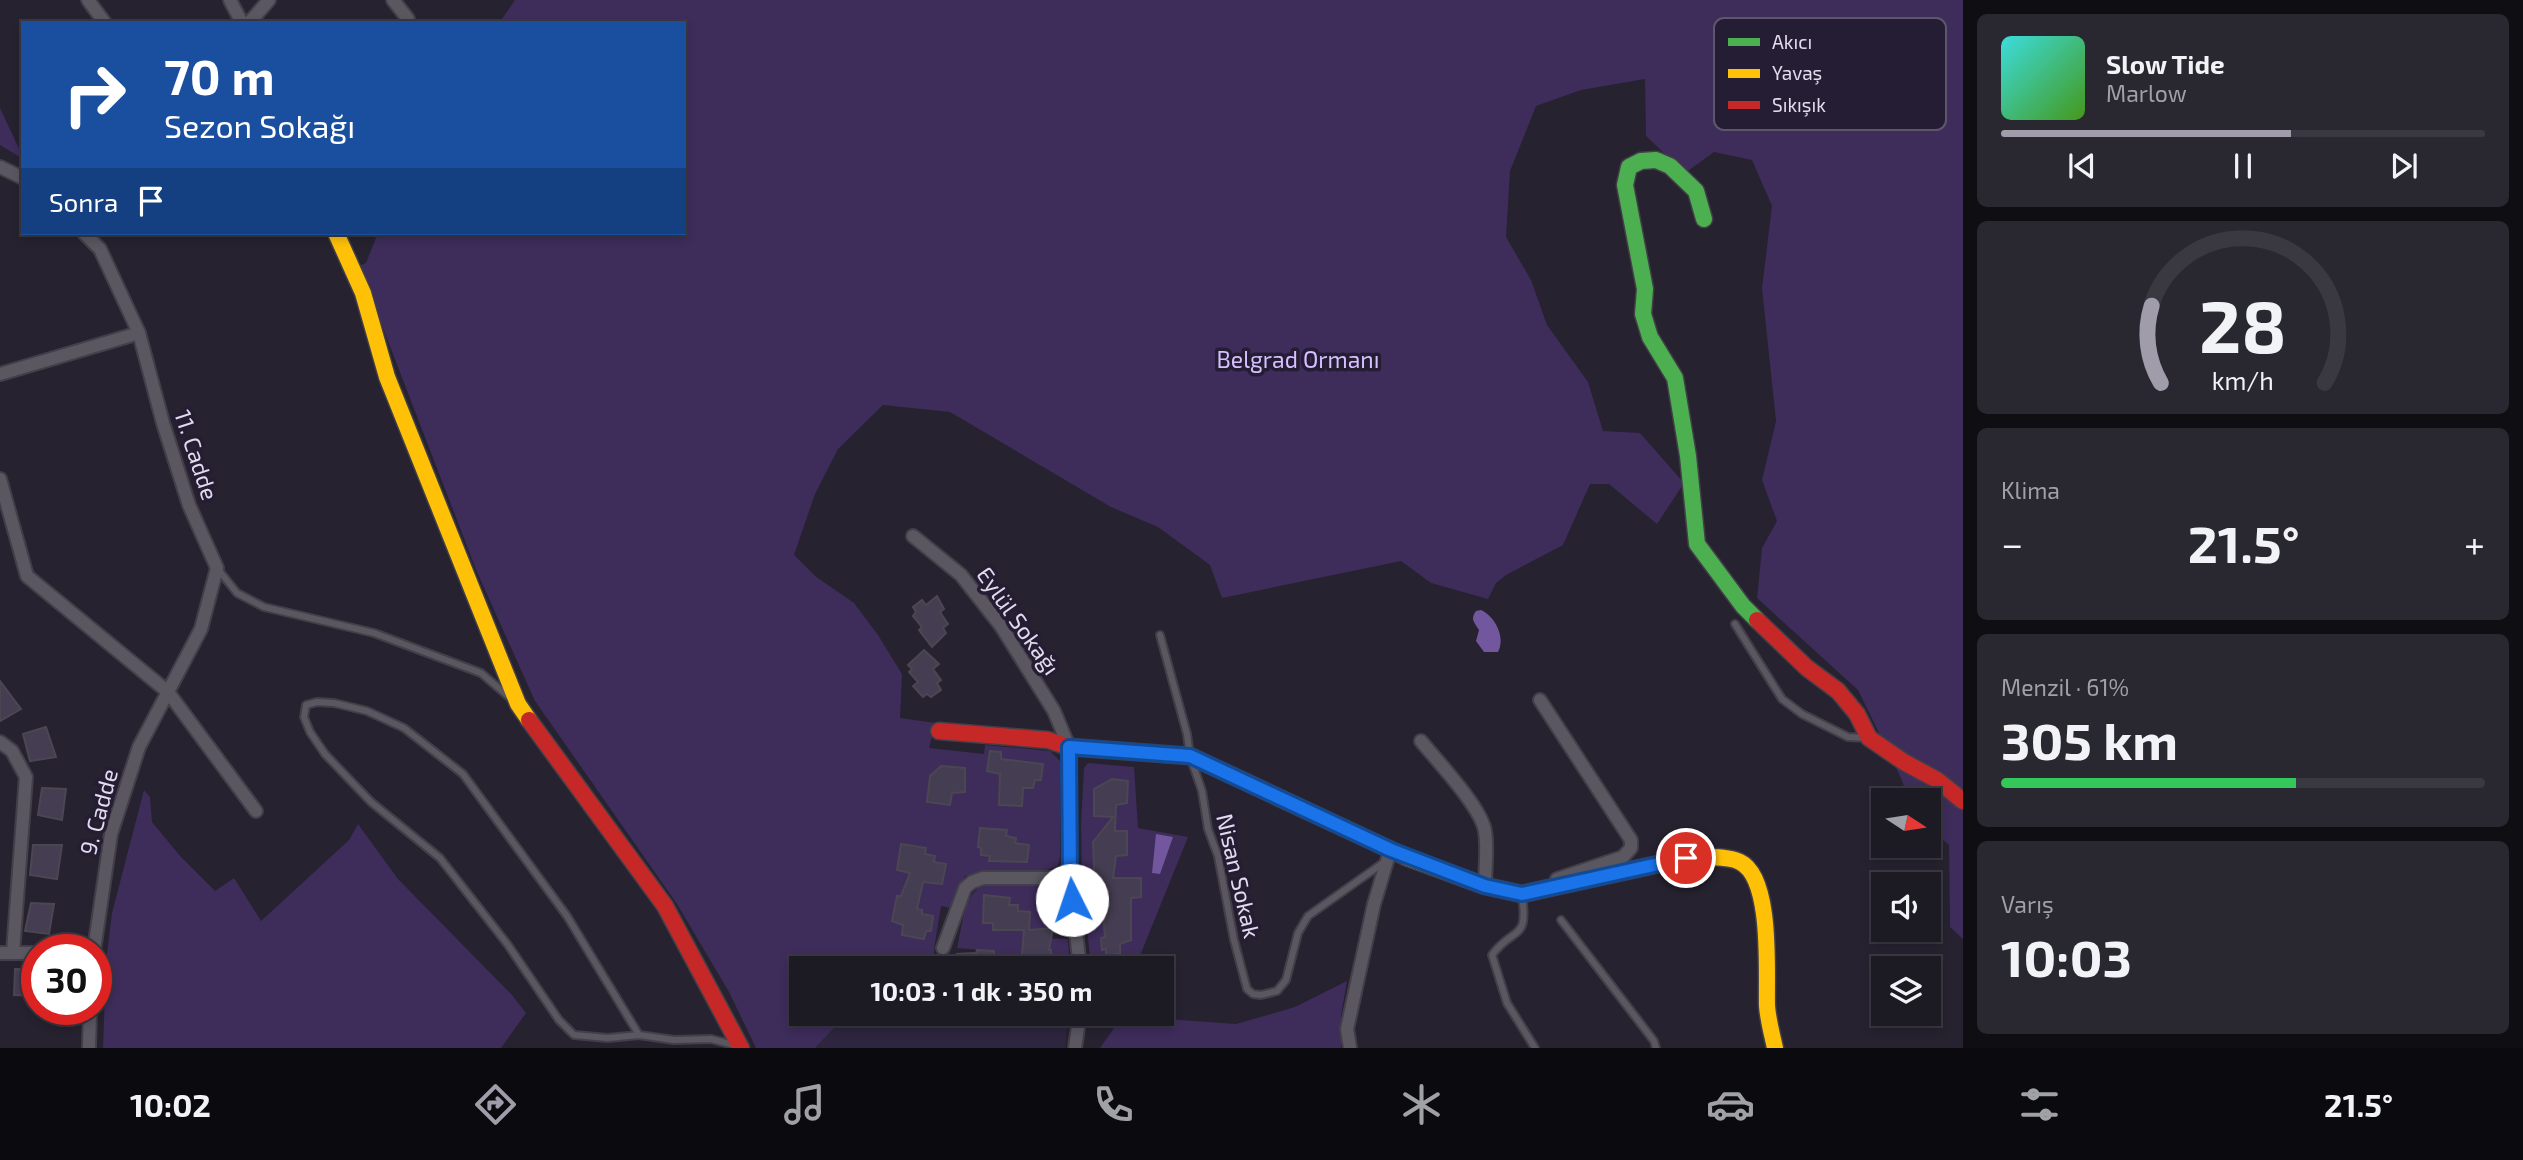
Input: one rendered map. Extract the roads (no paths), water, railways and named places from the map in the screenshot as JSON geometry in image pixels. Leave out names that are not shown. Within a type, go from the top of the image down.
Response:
[{"type":"street","points":[[88,0],[104,21]]},
{"type":"street","points":[[230,0],[241,21]]},
{"type":"street","points":[[251,21],[269,0]]},
{"type":"street","points":[[393,0],[408,19]]},
{"type":"street","points":[[1704,219],[1696,191],[1670,166],[1656,160],[1641,161],[1629,166],[1625,185],[1645,289],[1643,314],[1650,337],[1675,378],[1688,456],[1697,544],[1743,606],[1807,668],[1838,691],[1857,714],[1869,738],[1937,780],[1963,801]]},
{"type":"street","points":[[0,167],[21,177]]},
{"type":"street","name":"11. Cadde","points":[[86,235],[100,249],[139,333],[163,424],[189,505],[217,568]]},
{"type":"street","points":[[337,235],[363,293],[387,377],[518,704],[665,906],[741,1047]]},
{"type":"street","points":[[0,374],[139,333]]},
{"type":"street","points":[[0,479],[27,576],[168,692],[256,811]]},
{"type":"street","name":"Eylül Sokağı","points":[[913,536],[961,575],[1001,625],[1054,711],[1069,747]]},
{"type":"street","points":[[168,692],[201,629],[217,568]]},
{"type":"street","name":"9. Cadde","points":[[96,934],[111,834],[139,747],[168,692]]},
{"type":"street","points":[[1485,883],[1540,885],[1623,857],[1631,848],[1631,840],[1540,700]]},
{"type":"street","points":[[939,732],[1048,740],[1069,747],[1190,756],[1389,855],[1522,894],[1686,858],[1739,861],[1749,870],[1760,896],[1768,944],[1767,1008],[1775,1048]]},
{"type":"street","points":[[1421,741],[1479,813],[1485,828],[1485,883]]},
{"type":"street","points":[[0,742],[12,751],[26,777],[6,953]]},
{"type":"street","points":[[1069,747],[1070,878],[1079,956]]},
{"type":"street","points":[[1350,1048],[1347,1029],[1374,904],[1389,855]]},
{"type":"street","points":[[943,948],[965,888],[972,882],[983,878],[1070,878]]},
{"type":"street","points":[[89,1048],[90,1025]]},
{"type":"street","points":[[1075,1048],[1078,1026]]},
{"type":"lane","points":[[217,568],[237,593],[264,607],[374,633],[481,673],[518,704]]},
{"type":"lane","points":[[1735,624],[1782,699],[1802,714],[1848,737],[1869,738]]},
{"type":"lane","points":[[1160,635],[1187,734],[1190,756]]},
{"type":"lane","points":[[639,1035],[567,916],[463,774],[404,728],[367,711],[334,703],[317,702],[306,705],[304,717],[310,732],[325,754],[371,802],[440,858],[508,944],[559,1020],[574,1035],[711,1039],[741,1047]]},
{"type":"lane","name":"Nisan Sokak","points":[[1190,756],[1202,791],[1208,829],[1218,856],[1234,940],[1247,989],[1253,994],[1277,991],[1286,980],[1298,933],[1308,916],[1389,855]]},
{"type":"lane","points":[[1522,894],[1525,922],[1520,932],[1499,946],[1492,955],[1507,1003],[1535,1048]]},
{"type":"lane","points":[[1561,920],[1654,1041],[1656,1048]]},
{"type":"park label","name":"Belgrad Ormanı","points":[[1298,360]]}]
